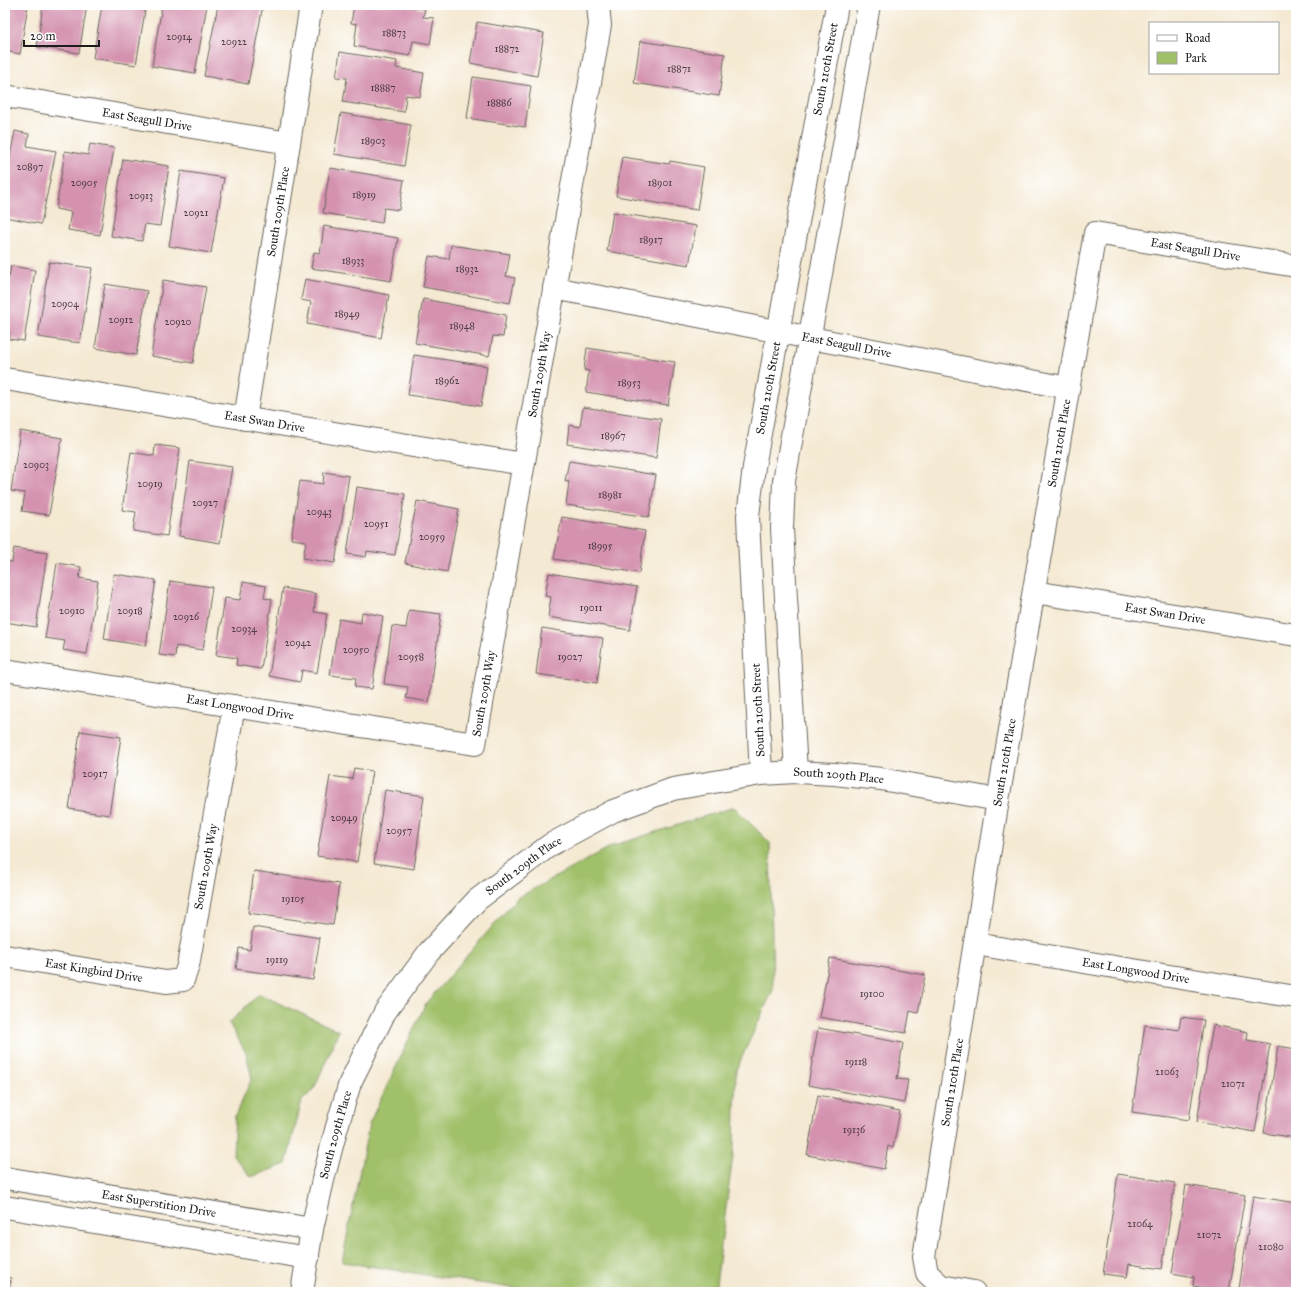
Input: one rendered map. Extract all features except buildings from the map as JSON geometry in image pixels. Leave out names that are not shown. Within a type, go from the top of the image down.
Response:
[{"type":"street","name":"South 209th Place","points":[[245,419],[311,5]]},
{"type":"street","name":"South 209th Way","points":[[475,744],[600,25],[598,5]]},
{"type":"street","name":"South 210th Street","points":[[761,774],[748,516],[754,467],[837,5]]},
{"type":"street","points":[[796,772],[782,529],[782,501],[784,481],[869,5]]},
{"type":"street","name":"East Seagull Drive","points":[[5,96],[289,143]]},
{"type":"street","name":"East Seagull Drive","points":[[1095,233],[1296,266]]},
{"type":"street","name":"South 210th Place","points":[[974,1292],[941,1286],[927,1273],[924,1257],[998,800],[1095,233]]},
{"type":"street","name":"East Seagull Drive","points":[[554,288],[1068,388]]},
{"type":"street","name":"East Swan Drive","points":[[5,379],[523,464]]},
{"type":"street","name":"East Swan Drive","points":[[1034,592],[1296,636]]},
{"type":"street","name":"East Longwood Drive","points":[[5,670],[475,744]]},
{"type":"street","name":"South 209th Way","points":[[183,980],[188,966],[234,706]]},
{"type":"street","name":"South 209th Place","points":[[302,1292],[312,1229],[323,1180],[350,1083],[384,1012],[429,952],[477,900],[550,845],[613,812],[673,789],[761,774],[796,772],[881,779],[998,800]]},
{"type":"street","name":"East Longwood Drive","points":[[975,944],[1296,997]]},
{"type":"street","name":"East Kingbird Drive","points":[[5,956],[166,982],[183,980]]},
{"type":"street","name":"East Superstition Drive","points":[[5,1178],[312,1229]]},
{"type":"street","points":[[5,1206],[308,1258]]},
{"type":"green space","points":[[734,807],[770,843],[773,990],[736,1070],[734,1147],[715,1292],[538,1292],[342,1262],[369,1124],[426,1003],[517,898],[612,846]]},
{"type":"green space","points":[[259,994],[339,1031],[313,1091],[302,1100],[286,1164],[251,1177],[233,1155],[235,1116],[252,1078],[246,1053],[229,1023]]}]
